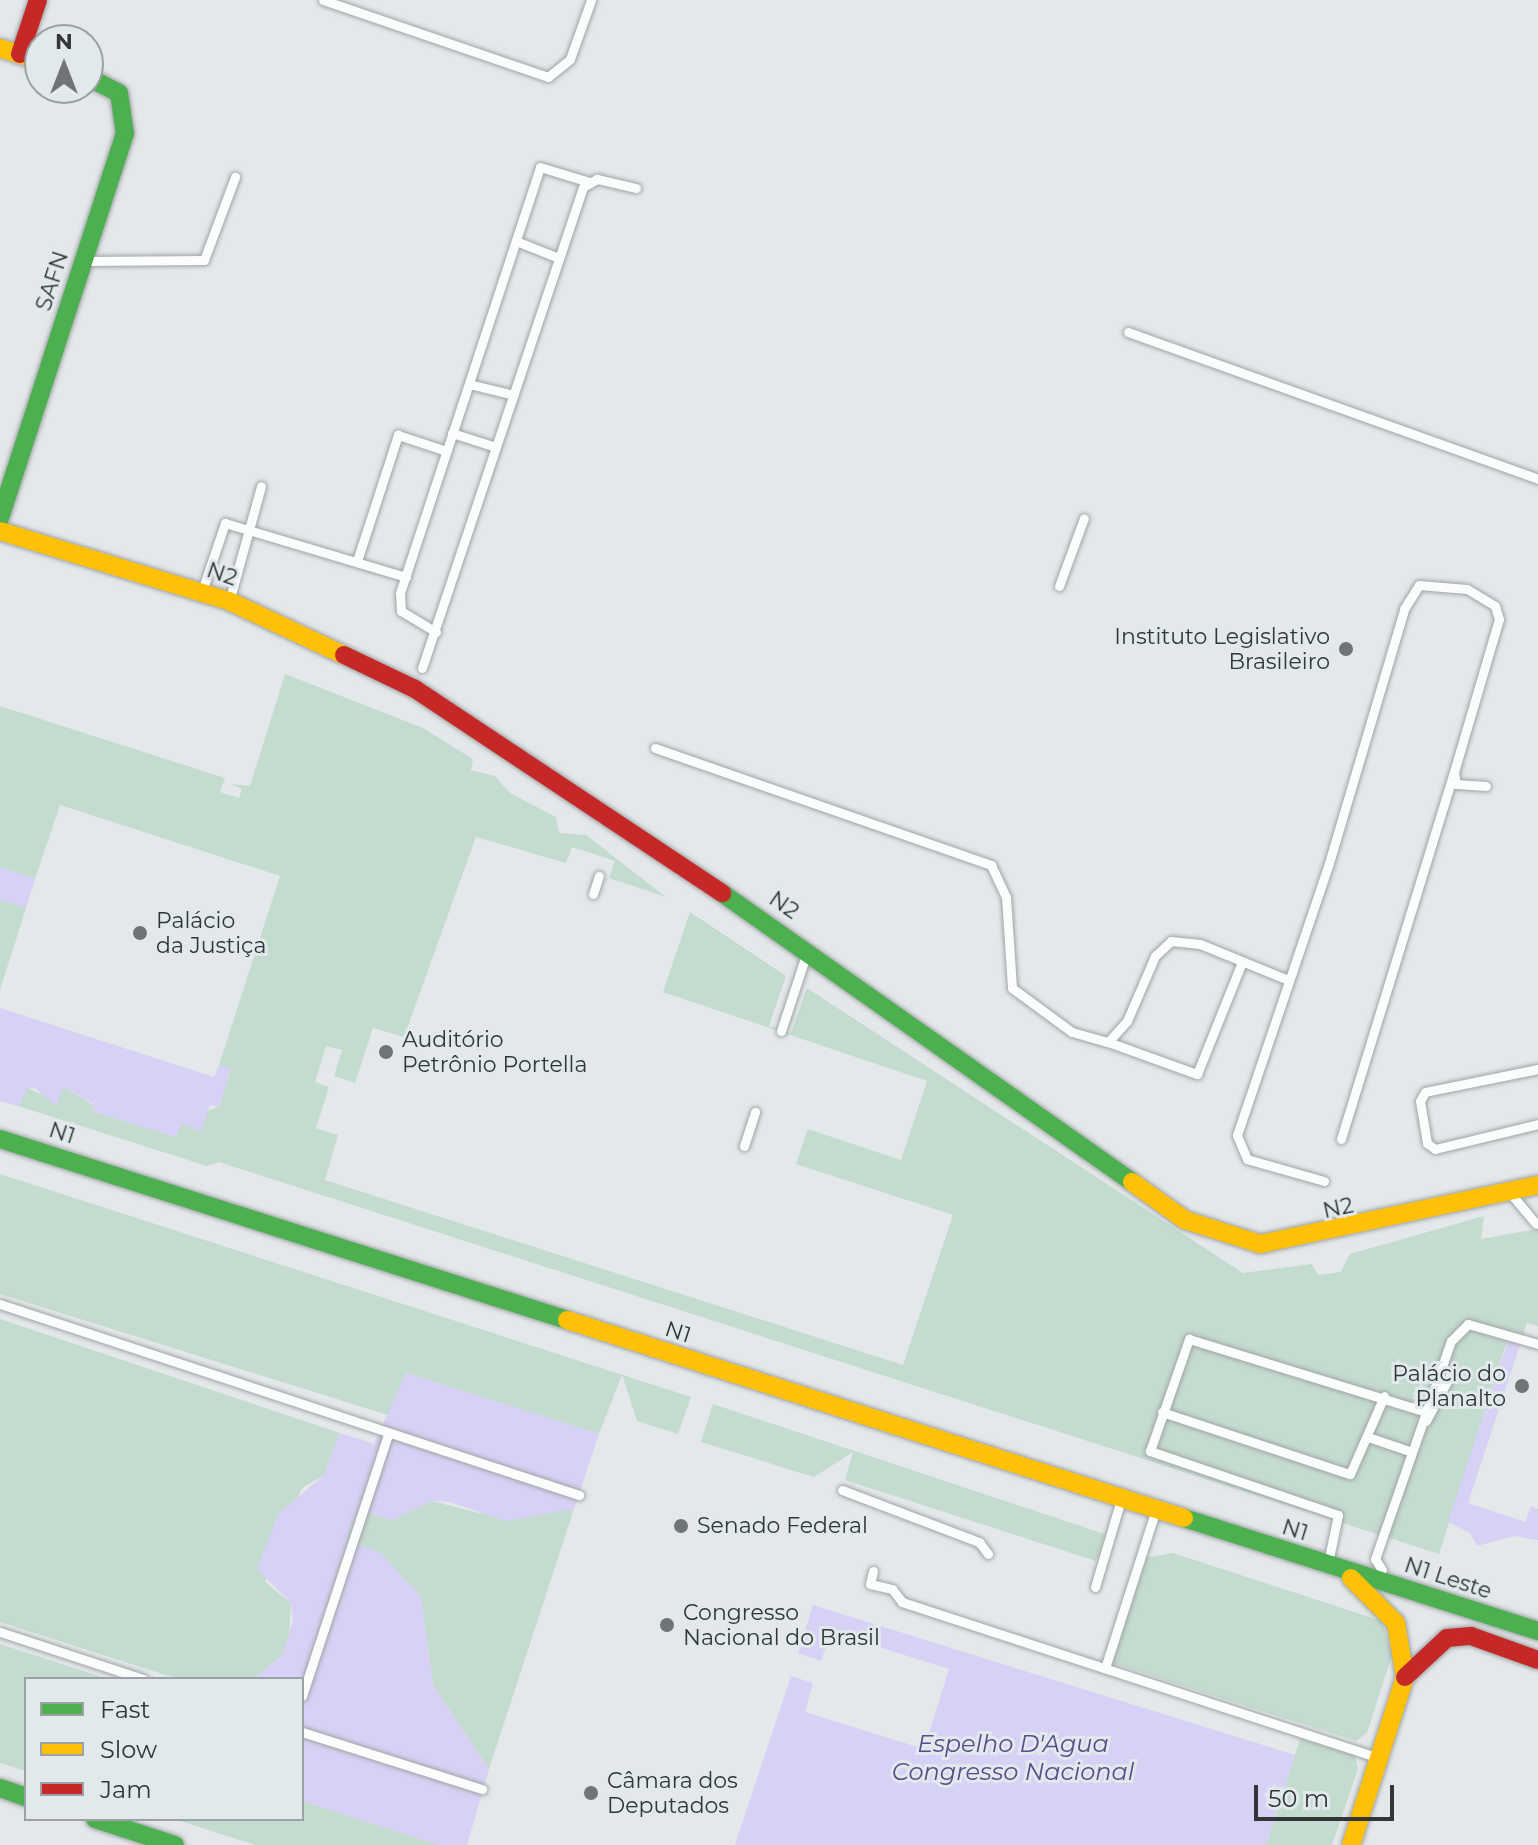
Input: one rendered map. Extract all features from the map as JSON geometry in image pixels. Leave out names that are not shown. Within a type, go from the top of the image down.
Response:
[{"type":"main road","points":[[20,54],[38,0]]},
{"type":"main road","points":[[0,48],[24,55]]},
{"type":"main road","name":"SAFN","points":[[0,518],[127,115],[119,93],[104,85]]},
{"type":"main road","name":"N2","points":[[0,531],[229,601],[415,689],[807,950],[1185,1220],[1260,1244],[1329,1241],[1538,1185]]},
{"type":"main road","name":"N1","points":[[0,1139],[1335,1568]]},
{"type":"main road","points":[[1335,1568],[1387,1609],[1404,1650],[1405,1677],[1351,1845]]},
{"type":"main road","name":"N1 Leste","points":[[1335,1568],[1397,1592],[1538,1631]]},
{"type":"main road","points":[[1405,1677],[1447,1638],[1471,1636],[1538,1660]]},
{"type":"main road","points":[[0,1788],[24,1796]]},
{"type":"main road","points":[[101,1821],[175,1845]]},
{"type":"lane","points":[[323,0],[548,77],[570,59],[591,0]]},
{"type":"lane","points":[[436,632],[401,611],[406,577],[540,167],[589,182],[636,188]]},
{"type":"lane","points":[[83,261],[204,260],[235,177]]},
{"type":"lane","points":[[422,668],[559,258],[589,182]]},
{"type":"lane","points":[[516,241],[559,258]]},
{"type":"lane","points":[[1128,332],[1538,479]]},
{"type":"lane","points":[[469,384],[514,395]]},
{"type":"lane","points":[[452,433],[496,447]]},
{"type":"lane","points":[[357,561],[398,435],[446,451]]},
{"type":"lane","points":[[229,601],[251,531],[261,486]]},
{"type":"lane","points":[[1059,586],[1084,518]]},
{"type":"lane","points":[[202,592],[225,523],[406,577]]},
{"type":"lane","points":[[1324,1181],[1247,1159],[1237,1135],[1404,609],[1411,593],[1430,581],[1485,599],[1499,619],[1341,1139]]},
{"type":"lane","points":[[655,748],[991,865],[1006,897],[1012,988],[1072,1032],[1197,1074],[1242,962]]},
{"type":"lane","points":[[1454,772],[1456,784],[1486,786]]},
{"type":"lane","points":[[593,894],[599,876]]},
{"type":"lane","points":[[1108,1042],[1127,1021],[1163,946],[1200,944],[1288,980]]},
{"type":"lane","points":[[781,1031],[807,950]]},
{"type":"lane","points":[[1538,1069],[1425,1092],[1420,1101],[1427,1143],[1435,1149],[1538,1124]]},
{"type":"lane","points":[[744,1146],[755,1112]]},
{"type":"lane","points":[[1510,1192],[1536,1224]]},
{"type":"lane","points":[[0,1304],[388,1435],[579,1495]]},
{"type":"lane","points":[[1397,1592],[1375,1559],[1451,1341],[1468,1324],[1538,1344]]},
{"type":"lane","points":[[1335,1568],[1338,1515],[1150,1451],[1162,1412],[1193,1337],[1426,1412]]},
{"type":"lane","points":[[1421,1427],[1439,1406],[1452,1372]]},
{"type":"lane","points":[[1162,1412],[1350,1474],[1384,1396]]},
{"type":"lane","points":[[304,1690],[388,1435]]},
{"type":"lane","points":[[1368,1437],[1412,1452]]},
{"type":"lane","points":[[842,1490],[979,1542],[988,1554]]},
{"type":"lane","points":[[1095,1587],[1121,1501]]},
{"type":"lane","points":[[1105,1668],[1126,1596],[1156,1512]]},
{"type":"lane","points":[[873,1571],[870,1584],[963,1622],[1379,1758]]},
{"type":"lane","points":[[1404,1650],[1407,1609]]},
{"type":"lane","points":[[0,1632],[137,1677]]},
{"type":"lane","points":[[304,1733],[482,1789]]},
{"type":"green space","points":[[285,674],[423,728],[473,759],[471,770],[495,776],[510,793],[556,817],[559,833],[586,835],[666,897],[609,878],[615,861],[572,847],[566,863],[476,837],[404,1037],[373,1028],[355,1083],[334,1076],[342,1050],[326,1046],[315,1082],[329,1087],[316,1128],[338,1135],[325,1180],[903,1365],[953,1215],[796,1164],[808,1129],[901,1160],[927,1081],[663,992],[690,912],[786,976],[769,1026],[791,1033],[807,988],[1243,1273],[1312,1264],[1318,1275],[1341,1272],[1350,1254],[1484,1216],[1481,1239],[1538,1229],[1538,1326],[1527,1323],[1521,1342],[1508,1338],[1439,1554],[219,1162],[207,1166],[18,1106],[27,1088],[41,1094],[63,1087],[94,1105],[92,1111],[176,1137],[181,1124],[219,1106],[231,1070],[219,1065],[280,876],[60,805],[35,879],[0,867],[0,706],[225,778],[220,792],[239,798],[242,789],[231,784],[250,786]]},
{"type":"green space","points":[[2,900],[26,908],[0,990],[0,906]]},
{"type":"green space","points":[[0,1174],[691,1397],[678,1434],[637,1421],[622,1375],[599,1434],[406,1373],[391,1416],[0,1294]]},
{"type":"green space","points":[[0,1319],[340,1433],[324,1475],[302,1488],[265,1582],[291,1603],[289,1639],[282,1656],[256,1677],[172,1677],[0,1622]]},
{"type":"green space","points":[[713,1404],[1105,1534],[1096,1561],[845,1480],[853,1452],[814,1477],[701,1442]]},
{"type":"green space","points":[[432,1501],[479,1513],[574,1509],[489,1769],[433,1685],[421,1597],[381,1553],[347,1541],[357,1509],[392,1520]]},
{"type":"green space","points":[[1173,1553],[1382,1621],[1392,1655],[1367,1733],[1356,1741],[1112,1663],[1143,1558]]},
{"type":"green space","points":[[0,1644],[102,1677],[24,1677],[24,1770],[0,1763]]},
{"type":"green space","points":[[1300,1739],[1355,1755],[1358,1769],[1332,1845],[1266,1845]]},
{"type":"green space","points":[[304,1802],[438,1845],[255,1845],[180,1821],[304,1821]]},
{"type":"water","points":[[0,867],[35,879],[26,908],[2,900],[0,906]]},
{"type":"water","points":[[0,1008],[214,1077],[219,1065],[231,1069],[219,1107],[210,1105],[201,1131],[181,1124],[176,1137],[92,1111],[94,1104],[63,1087],[56,1106],[35,1088],[27,1089],[18,1106],[0,1101]]},
{"type":"water","points":[[1509,1338],[1521,1342],[1468,1503],[1525,1522],[1531,1506],[1538,1509],[1538,1540],[1514,1536],[1477,1546],[1470,1533],[1448,1522]]},
{"type":"water","points":[[406,1373],[599,1434],[574,1509],[506,1521],[450,1502],[432,1501],[392,1520],[358,1509],[347,1540],[381,1553],[421,1597],[433,1685],[489,1769],[467,1845],[438,1845],[304,1802],[304,1677],[256,1677],[282,1656],[293,1621],[291,1603],[257,1569],[278,1514],[324,1475],[340,1433],[374,1444]]},
{"type":"water","name":"Espelho D'Agua Congresso Nacional","points":[[813,1605],[1295,1755],[1266,1845],[735,1845],[791,1676],[813,1683],[805,1712],[924,1749],[949,1669],[831,1632],[821,1661],[798,1653]]},
{"type":"traffic: fast","points":[[0,518],[125,134],[119,93],[104,85]]},
{"type":"traffic: fast","points":[[722,893],[1132,1182]]},
{"type":"traffic: fast","points":[[0,1139],[567,1320]]},
{"type":"traffic: fast","points":[[1184,1518],[1538,1631]]},
{"type":"traffic: fast","points":[[0,1788],[24,1796]]},
{"type":"traffic: fast","points":[[101,1821],[175,1845]]},
{"type":"traffic: slow","points":[[0,48],[24,56]]},
{"type":"traffic: slow","points":[[0,531],[229,601],[344,655]]},
{"type":"traffic: slow","points":[[1132,1182],[1185,1220],[1260,1244],[1538,1185]]},
{"type":"traffic: slow","points":[[567,1320],[1184,1518]]},
{"type":"traffic: slow","points":[[1351,1578],[1396,1623],[1405,1677],[1351,1845]]},
{"type":"traffic: jam","points":[[20,54],[38,0]]},
{"type":"traffic: jam","points":[[344,655],[415,689],[722,893]]},
{"type":"traffic: jam","points":[[1405,1677],[1447,1638],[1471,1636],[1538,1660]]},
{"type":"place","name":"Instituto Legislativo Brasileiro","points":[[1346,649]]},
{"type":"place","name":"Palácio da Justiça","points":[[140,933]]},
{"type":"place","name":"Auditório Petrônio Portella","points":[[386,1052]]},
{"type":"place","name":"Palácio do Planalto","points":[[1522,1386]]},
{"type":"place","name":"Senado Federal","points":[[681,1526]]},
{"type":"place","name":"Congresso Nacional do Brasil","points":[[667,1625]]},
{"type":"place","name":"Câmara dos Deputados","points":[[591,1793]]}]
